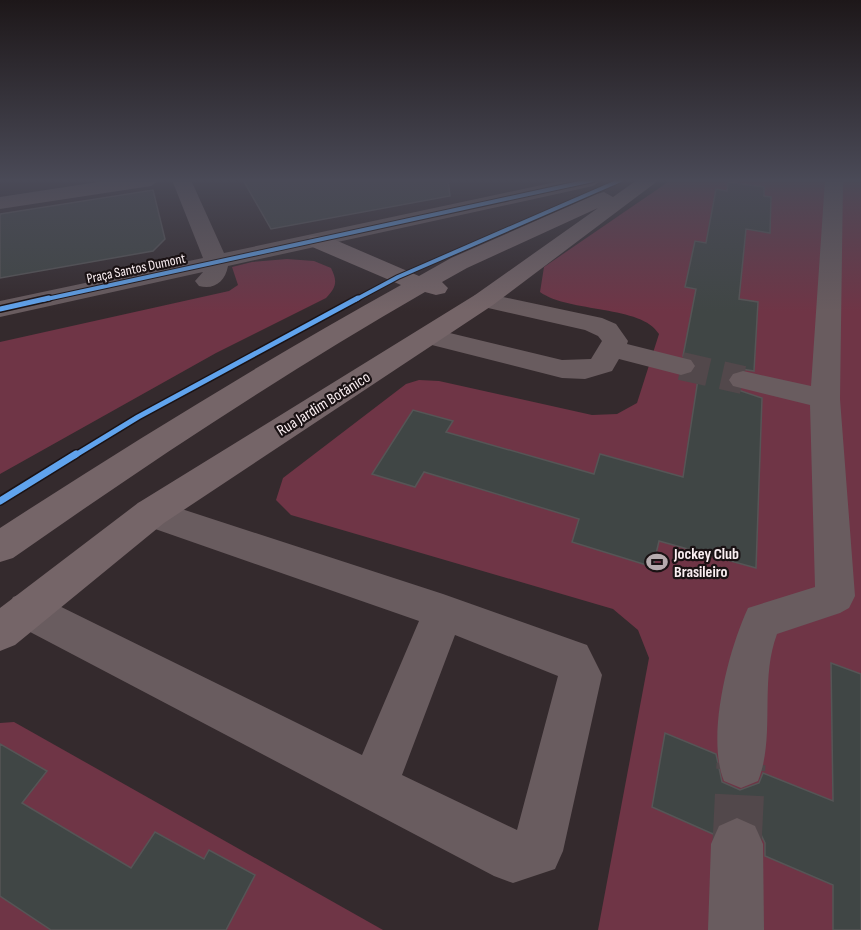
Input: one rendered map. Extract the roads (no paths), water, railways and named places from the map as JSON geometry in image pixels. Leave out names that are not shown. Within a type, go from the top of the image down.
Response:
[{"type":"main road","points":[[0,547],[153,444],[290,359],[459,262],[547,223]]},
{"type":"main road","name":"Rua Jardim Botânico","points":[[13,621],[151,513],[484,300],[590,223]]},
{"type":"main road","points":[[318,241],[386,272],[421,284],[484,300]]},
{"type":"street","points":[[200,223],[217,263]]},
{"type":"street","name":"Praça Santos Dumont","points":[[0,309],[397,223]]},
{"type":"street","points":[[741,764],[747,663],[753,639],[762,621],[784,613],[814,607],[835,597],[825,399],[832,223]]},
{"type":"street","name":"Praça Santos Dumont","points":[[0,330],[192,288],[209,280],[215,273],[217,263]]},
{"type":"street","points":[[429,336],[562,369],[585,370],[602,365],[615,341],[607,330],[593,324],[484,300]]},
{"type":"street","points":[[611,349],[681,366]]},
{"type":"street","points":[[743,380],[825,399]]},
{"type":"street","points":[[13,621],[373,786],[513,856],[537,851],[580,675],[572,659],[443,612],[151,513]]},
{"type":"street","points":[[373,786],[443,612]]},
{"type":"street","points":[[736,930],[737,844]]},
{"type":"tunnel","points":[[681,366],[743,380]]},
{"type":"tunnel","points":[[737,844],[741,764]]},
{"type":"place","name":"Jockey Club Brasileiro","points":[[657,562]]}]
